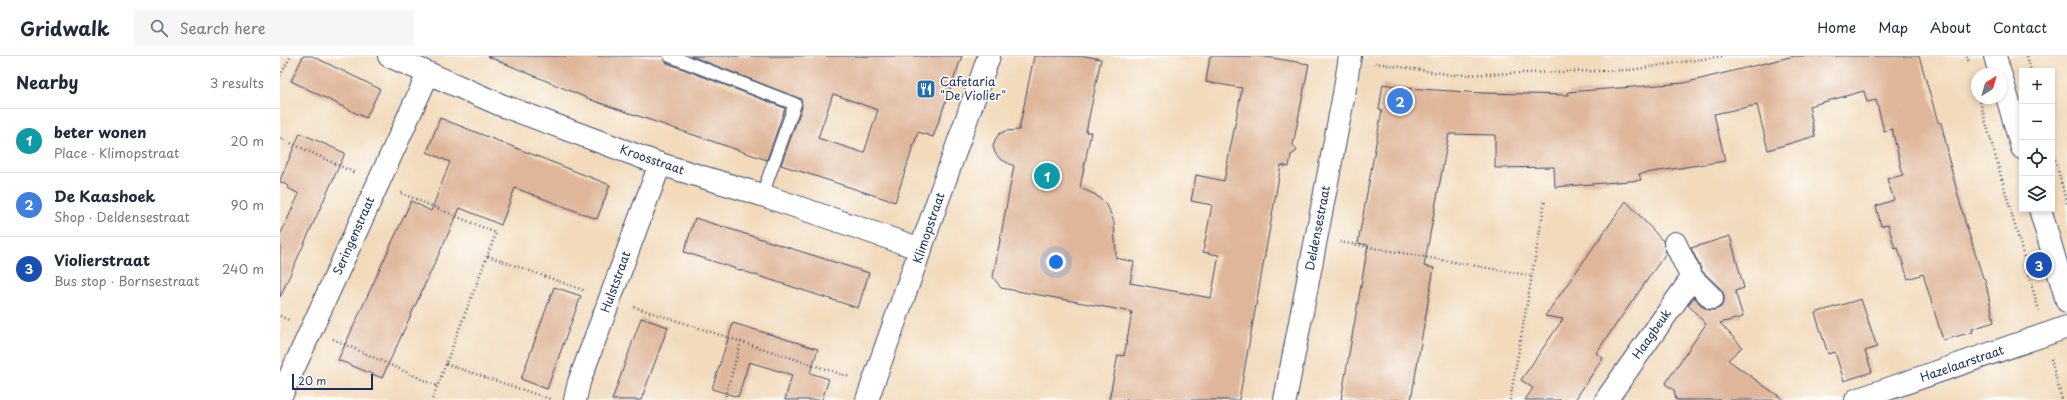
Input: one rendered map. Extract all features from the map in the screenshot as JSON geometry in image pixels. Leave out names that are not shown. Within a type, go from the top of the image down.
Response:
[{"type":"street","name":"Kroosstraat","points":[[389,56],[501,105],[660,164],[762,195],[921,248]]},
{"type":"street","name":"Klimopstraat","points":[[870,392],[988,56]]},
{"type":"street","points":[[1995,56],[1999,68]]},
{"type":"street","name":"Deldensestraat","points":[[1285,400],[1344,94],[1349,58]]},
{"type":"street","name":"Seringenstraat","points":[[280,398],[428,74]]},
{"type":"street","points":[[2007,96],[2020,140]]},
{"type":"street","name":"Hulststraat","points":[[575,400],[579,382],[660,164]]},
{"type":"street","points":[[2041,212],[2067,301]]},
{"type":"street","points":[[1675,243],[1692,278],[1712,298]]},
{"type":"street","name":"Haagbeuk","points":[[1615,397],[1692,278]]},
{"type":"street","name":"Hazelaarstraat","points":[[1856,400],[2067,327]]},
{"type":"lane","points":[[670,56],[795,104],[762,195]]},
{"type":"path","points":[[280,76],[291,56]]},
{"type":"path","points":[[1349,58],[1453,75],[1630,70],[1722,56]]},
{"type":"path","points":[[2027,56],[2030,68]]},
{"type":"path","points":[[1981,104],[2062,400]]},
{"type":"path","points":[[280,138],[378,183],[496,233],[432,400]]},
{"type":"path","points":[[2055,159],[2067,204]]},
{"type":"path","points":[[1510,400],[1545,201]]},
{"type":"path","points":[[1316,238],[1533,276]]},
{"type":"path","points":[[488,256],[610,299],[742,342],[870,392]]},
{"type":"path","points":[[280,316],[437,386]]},
{"type":"path","points":[[724,400],[742,342]]},
{"type":"path","points":[[446,364],[554,400]]},
{"type":"building","points":[[303,56],[312,56],[380,89],[366,118],[291,81]]},
{"type":"building","points":[[487,56],[663,56],[667,63],[785,108],[767,160],[594,101]]},
{"type":"building","points":[[691,56],[962,56],[933,137],[918,132],[895,202],[781,165],[802,107],[801,99]],"holes":[[[833,94],[878,110],[864,153],[818,138]]]},
{"type":"building","points":[[1034,56],[1085,56],[1101,59],[1086,132],[1091,132],[1080,188],[1096,195],[1108,207],[1114,222],[1116,258],[1134,262],[1130,283],[1211,298],[1219,255],[1203,252],[1212,205],[1191,201],[1196,175],[1224,181],[1242,88],[1206,82],[1210,56],[1260,56],[1309,64],[1293,145],[1297,151],[1291,155],[1289,167],[1281,165],[1239,400],[1109,400],[1118,355],[1124,356],[1132,312],[1001,288],[993,277],[1014,166],[1000,159],[995,153],[993,147],[999,134],[1005,131],[1019,130]]},
{"type":"building","points":[[1794,56],[1919,56],[1938,122],[1941,123],[1948,151],[1947,153],[1964,218],[1983,278],[1985,279],[1994,322],[1972,329],[1973,332],[1943,340],[1923,274],[1908,279],[1898,248],[1895,249],[1888,224],[1881,226],[1876,206],[1894,200],[1887,179],[1903,175],[1892,129],[1884,131],[1876,100],[1867,102],[1864,91],[1809,106],[1815,136],[1768,150],[1757,105],[1714,114],[1725,161],[1639,174],[1641,180],[1555,187],[1554,167],[1495,168],[1495,135],[1449,134],[1424,266],[1434,268],[1411,400],[1341,400],[1368,245],[1358,243],[1382,110],[1379,109],[1383,84],[1406,88],[1482,93],[1569,95],[1568,92],[1684,83]]},
{"type":"building","points":[[440,118],[610,185],[597,219],[515,188],[501,225],[460,208],[382,378],[338,360],[411,201],[431,211],[450,162],[427,152]]},
{"type":"building","points":[[300,133],[345,153],[280,297],[280,235],[299,194],[288,188],[289,186],[280,182],[280,180]]},
{"type":"building","points":[[1626,201],[1663,241],[1666,253],[1596,353],[1603,358],[1575,400],[1525,400],[1533,388],[1521,380],[1563,319],[1545,316]]},
{"type":"building","points":[[695,218],[869,273],[858,308],[684,252]]},
{"type":"building","points":[[1730,236],[1744,288],[1735,291],[1743,317],[1720,323],[1742,347],[1728,360],[1784,400],[1676,400],[1674,390],[1665,384],[1706,324],[1688,305],[1694,297],[1703,307],[1709,310],[1715,310],[1721,307],[1724,301],[1724,295],[1721,289],[1702,271],[1691,248]]},
{"type":"building","points":[[554,287],[581,296],[547,389],[521,379]]},
{"type":"building","points":[[1861,299],[1877,347],[1865,351],[1872,372],[1844,381],[1835,352],[1828,354],[1815,313]]},
{"type":"building","points":[[641,318],[668,327],[641,400],[612,400]]},
{"type":"building","points":[[733,323],[818,349],[810,373],[829,379],[822,400],[785,400],[792,375],[749,362],[738,397],[712,389]]},
{"type":"place","name":"Cafetaria \"De Violier\"","points":[[926,89]]},
{"type":"place","name":"De Kaashoek","points":[[1400,101]]},
{"type":"place","name":"beter wonen","points":[[1047,176]]},
{"type":"place","name":"Violierstraat","points":[[2039,265]]}]
